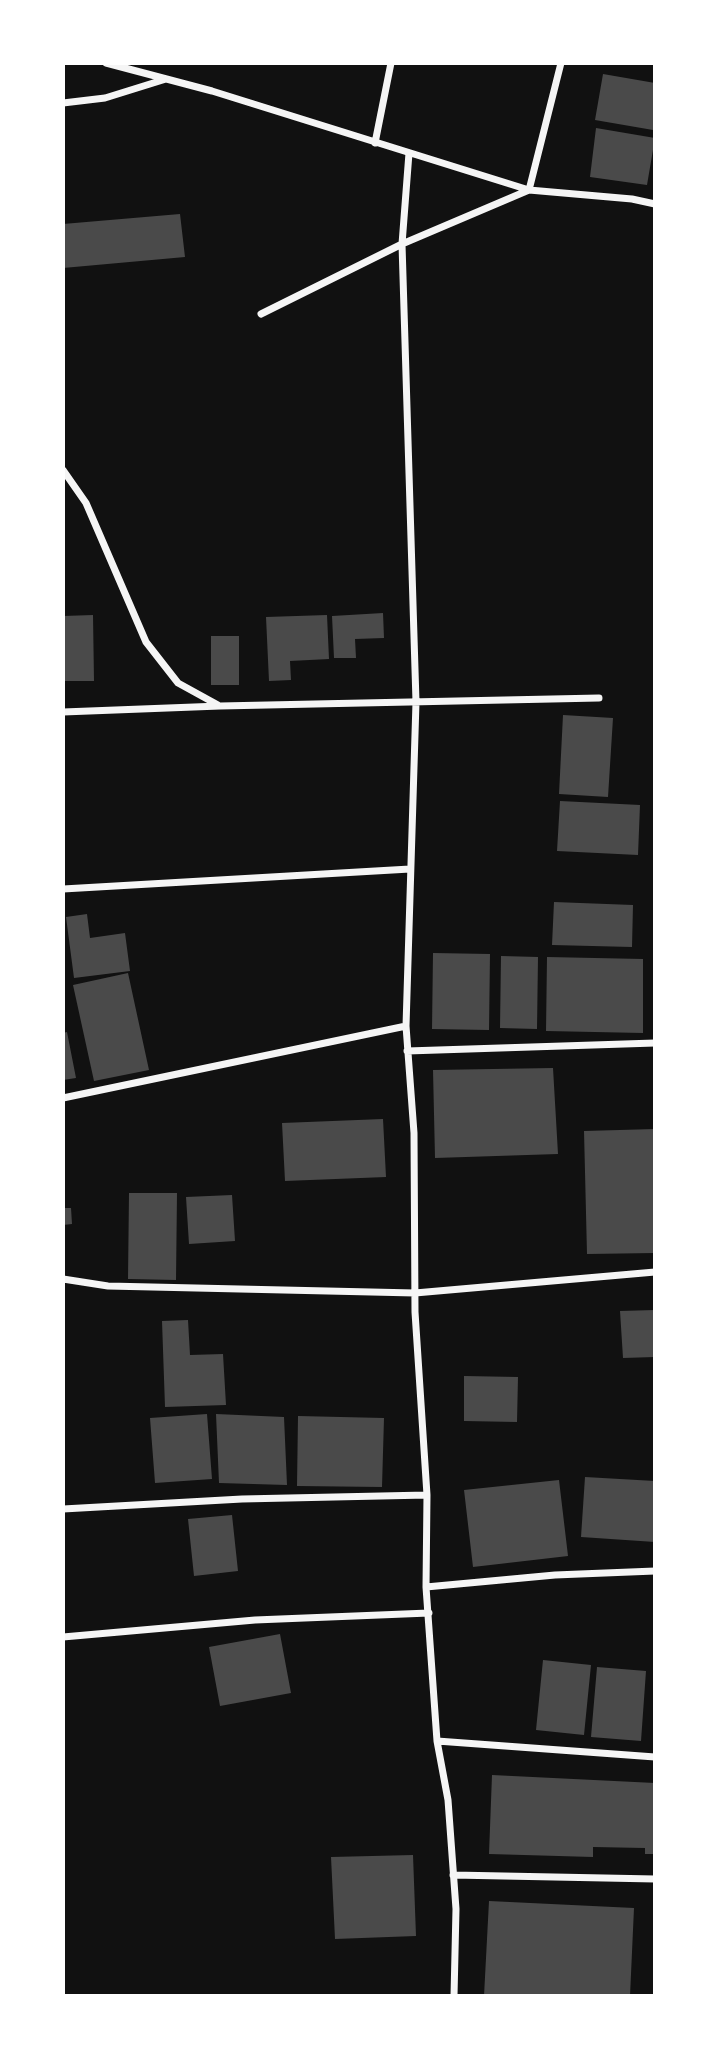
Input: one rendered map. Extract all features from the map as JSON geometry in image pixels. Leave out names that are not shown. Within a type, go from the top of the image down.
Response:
[{"type":"street","points":[[106,63],[167,79],[529,191],[632,199],[655,204]]},
{"type":"street","points":[[375,143],[391,63]]},
{"type":"street","points":[[529,191],[561,63]]},
{"type":"street","points":[[63,103],[105,98],[167,79]]},
{"type":"street","points":[[410,153],[402,244],[416,702],[406,1026],[414,1133],[415,1293],[427,1495],[426,1587],[437,1741],[448,1800],[453,1875],[454,1996]]},
{"type":"street","points":[[261,314],[402,244],[529,191]]},
{"type":"street","points":[[63,470],[86,503],[146,642],[178,683],[220,706]]},
{"type":"street","points":[[63,712],[598,698]]},
{"type":"street","points":[[63,889],[410,869]]},
{"type":"street","points":[[63,1098],[406,1026]]},
{"type":"street","points":[[407,1051],[655,1043]]},
{"type":"street","points":[[63,1279],[108,1286],[415,1293],[655,1272]]},
{"type":"street","points":[[63,1509],[229,1500],[427,1495]]},
{"type":"street","points":[[426,1587],[555,1575],[655,1571]]},
{"type":"street","points":[[63,1637],[255,1620],[429,1613]]},
{"type":"street","points":[[437,1741],[655,1757]]},
{"type":"street","points":[[453,1875],[655,1879]]},
{"type":"building","points":[[603,74],[655,83],[653,130],[595,120]]},
{"type":"building","points":[[596,128],[655,138],[647,185],[590,177]]},
{"type":"building","points":[[180,214],[185,257],[63,268],[63,224]]},
{"type":"building","points":[[383,613],[384,638],[355,639],[356,658],[334,658],[332,616]]},
{"type":"building","points":[[93,615],[94,681],[63,681],[63,616]]},
{"type":"building","points":[[327,615],[329,659],[290,661],[291,680],[269,681],[266,617]]},
{"type":"building","points":[[211,636],[239,636],[239,685],[211,685]]},
{"type":"building","points":[[563,715],[613,718],[608,797],[559,794]]},
{"type":"building","points":[[560,801],[640,805],[638,855],[557,851]]},
{"type":"building","points":[[554,902],[633,905],[632,947],[552,945]]},
{"type":"building","points":[[87,914],[90,938],[125,933],[130,971],[74,978],[66,917]]},
{"type":"building","points":[[433,953],[490,954],[489,1030],[432,1029]]},
{"type":"building","points":[[501,956],[538,957],[537,1029],[500,1028]]},
{"type":"building","points":[[547,957],[643,959],[643,1033],[546,1031]]},
{"type":"building","points":[[128,973],[149,1070],[94,1081],[73,985]]},
{"type":"building","points":[[67,1032],[76,1078],[63,1080],[63,1033]]},
{"type":"building","points":[[553,1068],[558,1154],[435,1158],[433,1070]]},
{"type":"building","points":[[383,1119],[386,1177],[285,1181],[282,1123]]},
{"type":"building","points":[[655,1129],[655,1253],[587,1254],[584,1131]]},
{"type":"building","points":[[129,1193],[177,1193],[176,1280],[128,1279]]},
{"type":"building","points":[[232,1195],[235,1241],[189,1244],[186,1197]]},
{"type":"building","points":[[63,1208],[71,1208],[72,1224],[63,1225]]},
{"type":"building","points":[[655,1310],[655,1357],[623,1358],[620,1311]]},
{"type":"building","points":[[188,1320],[190,1355],[223,1354],[226,1405],[165,1407],[162,1321]]},
{"type":"building","points":[[464,1376],[518,1377],[517,1422],[464,1421]]},
{"type":"building","points":[[207,1414],[212,1479],[155,1483],[150,1418]]},
{"type":"building","points":[[216,1414],[284,1417],[287,1485],[219,1483]]},
{"type":"building","points":[[298,1416],[384,1418],[382,1487],[297,1486]]},
{"type":"building","points":[[585,1477],[655,1481],[655,1542],[581,1537]]},
{"type":"building","points":[[559,1480],[568,1556],[473,1567],[464,1490]]},
{"type":"building","points":[[232,1515],[238,1571],[194,1576],[188,1519]]},
{"type":"building","points":[[280,1634],[291,1693],[220,1706],[209,1647]]},
{"type":"building","points":[[543,1660],[591,1665],[584,1735],[536,1730]]},
{"type":"building","points":[[597,1667],[646,1671],[641,1741],[591,1737]]},
{"type":"building","points":[[492,1775],[655,1783],[655,1854],[645,1854],[645,1848],[593,1847],[593,1857],[489,1854]]},
{"type":"building","points":[[413,1855],[416,1936],[335,1939],[331,1857]]},
{"type":"building","points":[[489,1901],[634,1908],[630,1996],[484,1996]]}]
